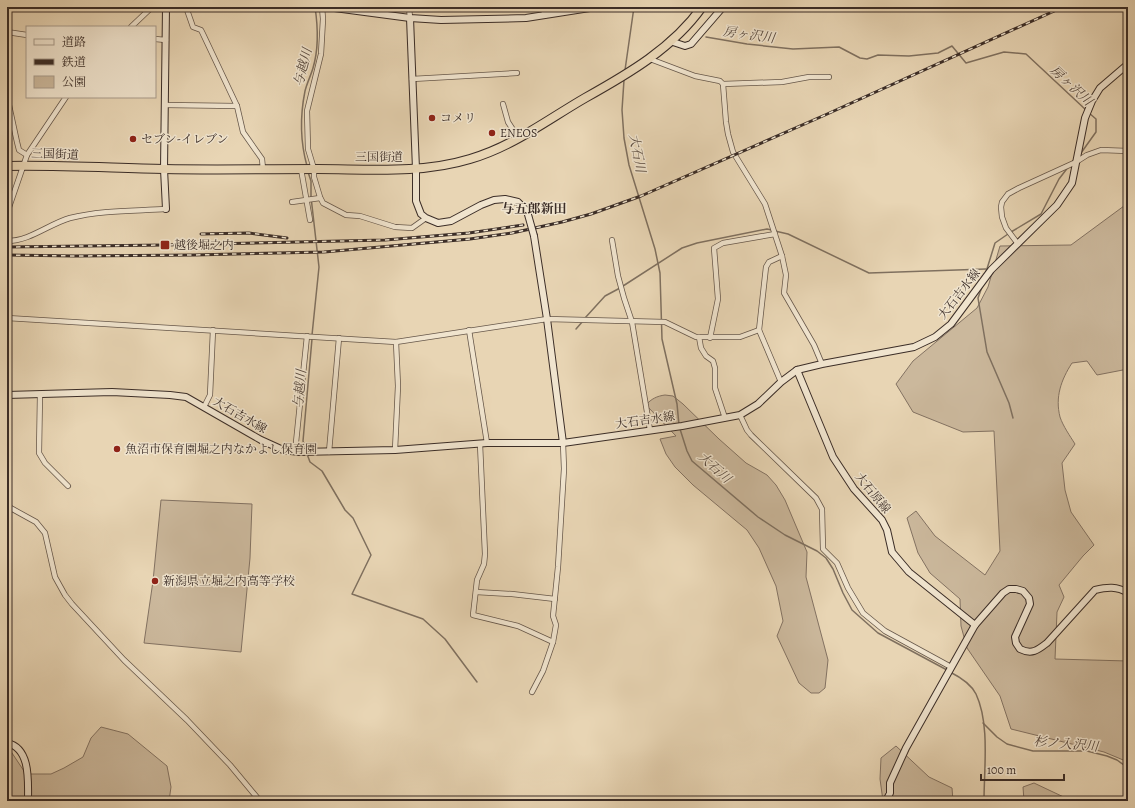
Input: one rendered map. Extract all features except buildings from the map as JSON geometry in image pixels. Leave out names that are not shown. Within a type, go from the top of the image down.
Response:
[{"type":"highway","name":"三国街道","points":[[7,166],[24,165],[164,169],[416,169],[447,165],[471,159],[519,139],[634,70],[650,59],[670,41],[685,27],[702,7]]},
{"type":"main road","points":[[166,7],[164,169],[166,209]]},
{"type":"main road","points":[[327,7],[366,10],[410,18],[441,20],[526,18],[596,7]]},
{"type":"main road","points":[[670,41],[685,46],[690,44],[723,7]]},
{"type":"main road","points":[[410,18],[416,201],[421,214],[438,223],[451,221],[481,205],[494,200],[506,199],[518,202],[527,211],[534,236],[547,319],[563,443]]},
{"type":"main road","name":"大石吉水線","points":[[7,395],[112,392],[186,397],[261,440],[283,450],[295,452],[395,450],[487,443],[563,443],[679,427],[740,415],[758,404],[781,382],[797,370],[914,347],[935,337],[951,324],[991,270],[1057,205],[1072,183],[1085,118],[1092,101],[1100,88],[1128,64]]},
{"type":"main road","name":"大石原線","points":[[797,370],[832,457],[854,489],[882,520],[887,530],[892,552],[909,572],[975,625]]},
{"type":"main road","points":[[886,801],[890,793],[890,783],[906,748],[946,676],[975,625],[1002,593],[1009,589],[1016,589],[1023,591],[1029,598],[1030,604],[1015,637],[1016,643],[1020,649],[1032,652],[1038,650],[1047,643],[1095,590],[1117,587],[1128,593]]},
{"type":"main road","points":[[7,744],[11,744],[18,748],[25,760],[28,801]]},
{"type":"street","points":[[132,26],[152,7]]},
{"type":"street","points":[[186,7],[193,27],[201,30],[203,34],[237,106],[243,132],[262,160],[263,169]]},
{"type":"street","points":[[322,7],[323,19],[321,54],[307,111],[308,149],[314,169],[318,198],[323,203],[346,214],[360,216],[395,227],[412,228],[426,218]]},
{"type":"street","points":[[410,7],[410,18]]},
{"type":"street","points":[[541,7],[546,16]]},
{"type":"street","points":[[7,32],[26,35]]},
{"type":"street","points":[[156,39],[166,40]]},
{"type":"street","points":[[650,59],[695,76],[720,81],[722,84],[782,82],[809,77],[829,77]]},
{"type":"street","points":[[412,79],[517,73]]},
{"type":"street","points":[[722,84],[728,134],[734,152],[766,204],[782,256],[786,275],[784,293],[814,345],[822,364]]},
{"type":"street","points":[[7,96],[16,142],[19,150],[27,155]]},
{"type":"street","points":[[7,213],[27,155],[65,98]]},
{"type":"street","points":[[503,104],[508,122],[519,139]]},
{"type":"street","points":[[165,105],[237,106]]},
{"type":"street","points":[[1018,244],[1006,228],[1002,217],[1002,202],[1008,194],[1100,150],[1128,151]]},
{"type":"street","points":[[301,169],[308,200],[310,220]]},
{"type":"street","points":[[292,202],[318,198]]},
{"type":"street","points":[[7,241],[17,241],[68,219],[91,213],[166,209]]},
{"type":"street","points":[[710,338],[718,299],[714,248],[723,243],[775,234]]},
{"type":"street","points":[[612,240],[618,276],[632,322],[650,430]]},
{"type":"street","points":[[781,382],[759,330],[766,267],[769,262],[782,256]]},
{"type":"street","points":[[7,318],[396,342],[547,319],[665,322],[696,337],[710,338],[740,337],[759,330]]},
{"type":"street","points":[[204,406],[210,395],[213,330]]},
{"type":"street","points":[[469,330],[487,443]]},
{"type":"street","points":[[295,452],[307,336]]},
{"type":"street","points":[[699,337],[706,356],[713,361],[715,368],[716,388],[725,418]]},
{"type":"street","points":[[329,452],[339,338]]},
{"type":"street","points":[[395,450],[398,386],[396,342]]},
{"type":"street","points":[[40,394],[39,453],[45,463],[68,486]]},
{"type":"street","points":[[740,415],[746,430],[816,498],[822,509],[824,549],[837,563],[848,588],[863,613],[885,631],[951,668]]},
{"type":"street","points":[[532,692],[543,671],[553,642],[556,625],[553,616],[564,470],[563,443]]},
{"type":"street","points":[[480,444],[485,554],[484,564],[477,580],[473,615],[518,626],[553,642]]},
{"type":"street","points":[[7,506],[36,522],[45,533],[55,577],[72,604],[124,660],[224,759],[260,801]]},
{"type":"street","points":[[476,592],[555,599]]},
{"type":"green space","points":[[1128,203],[1128,369],[1097,375],[1087,361],[1072,363],[1060,389],[1058,403],[1060,417],[1075,444],[1062,463],[1065,490],[1071,512],[1094,545],[1059,585],[1064,597],[1057,612],[1055,659],[1128,661],[1128,762],[1104,752],[1011,729],[1000,696],[967,648],[961,626],[960,599],[930,573],[918,553],[907,518],[916,511],[935,536],[985,575],[1000,551],[994,431],[963,432],[913,412],[896,384],[913,361],[977,308],[988,287],[1000,246],[1071,245]]},
{"type":"green space","points":[[665,395],[673,396],[746,463],[767,475],[776,485],[785,500],[807,552],[806,577],[828,660],[825,688],[819,693],[811,693],[799,683],[777,636],[783,621],[776,586],[759,548],[747,530],[693,485],[675,467],[666,454],[660,439],[676,436],[646,405],[654,398]]},
{"type":"green space","points":[[161,500],[252,504],[250,558],[241,652],[144,643],[153,581]]},
{"type":"green space","points":[[101,727],[128,734],[167,766],[171,787],[169,801],[7,801],[7,754],[10,750],[26,774],[51,774],[83,757],[91,738]]},
{"type":"green space","points":[[896,746],[929,777],[952,788],[953,801],[883,801],[880,779],[881,758]]},
{"type":"green space","points":[[1034,783],[1071,801],[1024,801],[1023,787]]},
{"type":"waterway","name":"与越川","points":[[307,166],[302,138],[302,110],[305,91],[313,68],[316,53],[317,30],[315,7]]},
{"type":"waterway","name":"大石川","points":[[625,70],[634,7]]},
{"type":"waterway","name":"房ヶ沢川","points":[[706,37],[747,44],[793,49],[839,47],[860,58],[867,59],[878,55],[909,56],[938,53],[952,46],[966,63],[1004,52],[1026,54],[1086,110]]},
{"type":"waterway","name":"大石川","points":[[624,80],[622,110],[624,138],[629,165],[655,249],[660,273],[662,339],[677,404],[679,425]]},
{"type":"waterway","name":"房ヶ沢川","points":[[1081,153],[1096,132],[1096,119],[1089,113]]},
{"type":"waterway","name":"房ヶ沢川","points":[[1011,232],[1041,214],[1059,179],[1069,166]]},
{"type":"waterway","name":"与越川","points":[[308,172],[311,181],[311,197],[319,267],[312,335]]},
{"type":"waterway","points":[[623,286],[682,248],[697,243],[767,229],[772,230]]},
{"type":"waterway","points":[[775,231],[788,234],[869,273],[986,269]]},
{"type":"waterway","name":"房ヶ沢川","points":[[986,272],[995,243],[1008,234]]},
{"type":"waterway","name":"房ヶ沢川","points":[[982,287],[978,298],[987,352],[1009,403],[1013,418]]},
{"type":"waterway","points":[[585,318],[605,296],[620,288]]},
{"type":"waterway","points":[[576,329],[583,321]]},
{"type":"waterway","name":"与越川","points":[[306,450],[303,441],[312,339]]},
{"type":"waterway","name":"大石川","points":[[680,429],[692,461],[758,517],[785,535],[817,551],[826,558],[833,569],[852,610],[878,633],[947,670]]},
{"type":"waterway","name":"与越川","points":[[307,454],[310,462],[322,471],[345,510],[353,518],[371,555],[352,594],[423,619],[445,639],[477,682]]},
{"type":"waterway","name":"大石川","points":[[950,672],[971,687],[976,694],[980,706],[985,732],[984,801]]},
{"type":"waterway","name":"杉ノ入沢川","points":[[983,723],[997,737],[1007,744],[1033,751],[1087,751],[1117,760],[1128,768]]},
{"type":"railway","points":[[7,255],[194,255],[324,252],[470,239],[512,233],[562,222],[591,214],[641,196],[825,115],[1063,7]]},
{"type":"railway","points":[[7,247],[385,240],[469,233],[523,225]]},
{"type":"railway","points":[[201,234],[249,233],[287,238]]},
{"type":"place","name":"コメリ","points":[[432,118]]},
{"type":"place","name":"ENEOS","points":[[492,133]]},
{"type":"place","name":"セブン-イレブン","points":[[133,139]]},
{"type":"place","name":"越後堀之内","points":[[165,245]]},
{"type":"place","name":"魚沼市保育園堀之内なかよし保育園","points":[[117,449]]},
{"type":"place","name":"新潟県立堀之内高等学校","points":[[155,581]]},
{"type":"district","name":"与五郎新田","points":[[534,208]]}]
